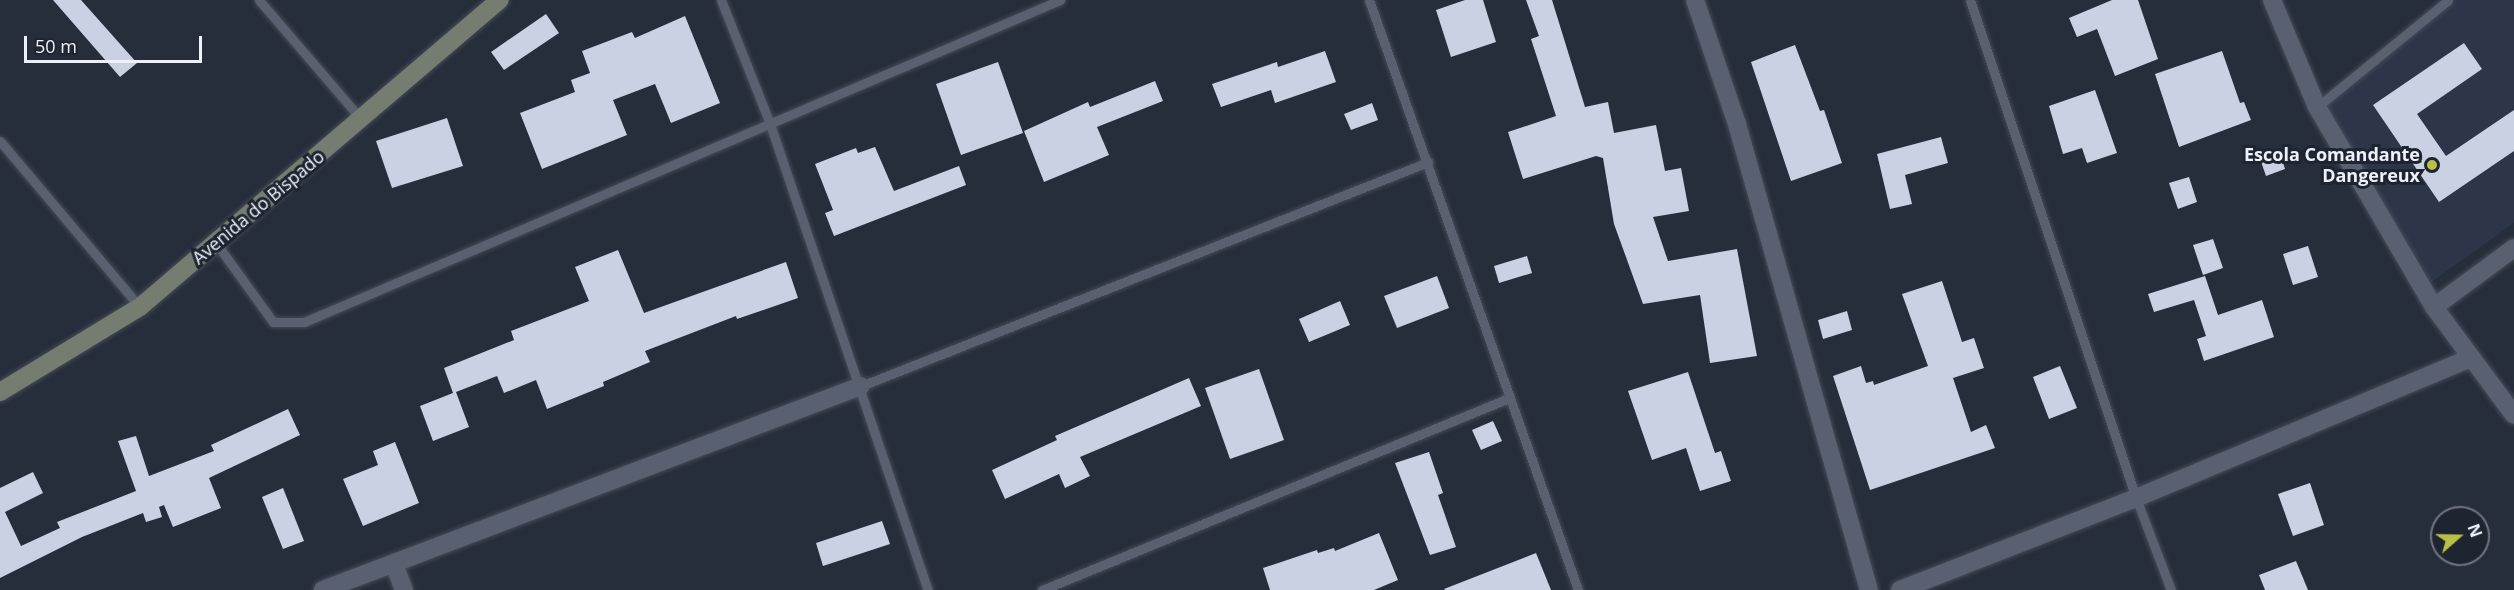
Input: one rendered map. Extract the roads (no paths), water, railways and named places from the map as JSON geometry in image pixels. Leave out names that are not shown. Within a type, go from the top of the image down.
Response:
[{"type":"main road","name":"Avenida do Bispado","points":[[0,392],[140,307],[500,0]]},
{"type":"street","points":[[1695,0],[1737,124],[1869,590]]},
{"type":"street","points":[[2271,0],[2317,107],[2434,307],[2514,415]]},
{"type":"street","points":[[2434,307],[2514,248]]},
{"type":"street","points":[[1900,590],[2136,498],[2470,358]]},
{"type":"street","points":[[322,590],[861,386]]},
{"type":"street","points":[[394,564],[404,590]]},
{"type":"lane","points":[[260,0],[362,120]]},
{"type":"lane","points":[[721,0],[770,124],[861,386],[928,590]]},
{"type":"lane","points":[[216,243],[273,322],[304,322],[1060,0]]},
{"type":"lane","points":[[1369,0],[1578,590]]},
{"type":"lane","points":[[1970,0],[2136,498],[2171,590]]},
{"type":"lane","points":[[2317,107],[2448,0]]},
{"type":"lane","points":[[0,141],[140,307]]},
{"type":"lane","points":[[861,386],[1428,162]]},
{"type":"lane","points":[[1042,590],[1509,398]]},
{"type":"place","name":"Escola Comandante Dangereux","points":[[2432,165]]}]
